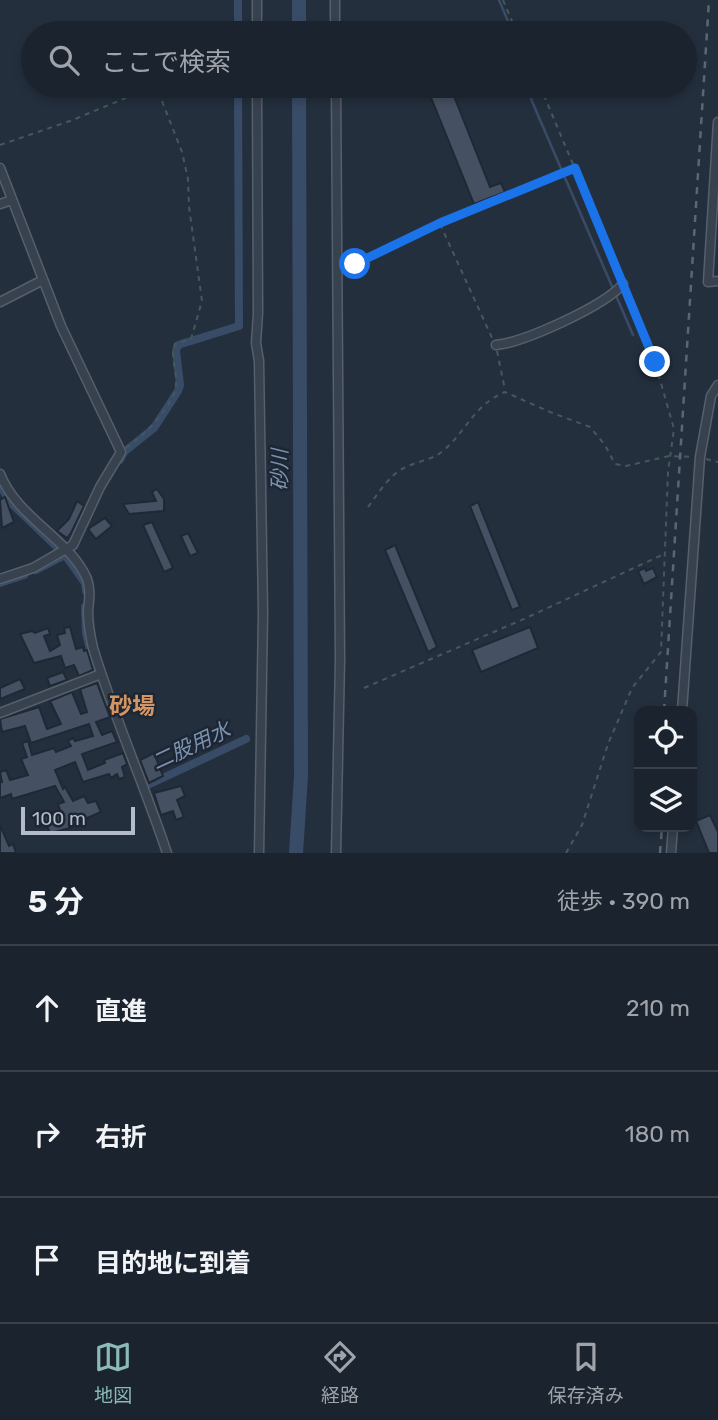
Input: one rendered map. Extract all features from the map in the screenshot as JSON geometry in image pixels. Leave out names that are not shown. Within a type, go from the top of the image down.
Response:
[{"type":"street","points":[[257,0],[257,21]]},
{"type":"street","points":[[335,0],[335,21]]},
{"type":"street","points":[[257,98],[256,344],[259,360],[263,613],[259,853]]},
{"type":"street","points":[[336,98],[340,647],[336,853]]},
{"type":"street","points":[[718,122],[714,240],[708,282],[718,281]]},
{"type":"street","points":[[0,168],[61,326],[121,452],[100,487],[73,545],[33,568],[0,579]]},
{"type":"street","points":[[0,204],[12,200]]},
{"type":"street","points":[[0,302],[43,280]]},
{"type":"street","points":[[496,345],[519,340],[610,298],[623,284]]},
{"type":"street","points":[[682,706],[701,457],[710,396],[718,385]]},
{"type":"street","points":[[0,474],[13,500],[66,550],[86,577],[90,588],[89,635],[167,853]]},
{"type":"street","points":[[0,713],[101,674]]},
{"type":"street","points":[[671,853],[673,832]]},
{"type":"path","points":[[503,0],[512,21]]},
{"type":"path","points":[[0,145],[71,121],[127,98]]},
{"type":"path","points":[[121,452],[152,426],[174,392],[177,384],[173,351],[175,344],[191,339],[202,301],[189,207],[188,179],[182,152],[161,98]]},
{"type":"path","points":[[545,98],[655,362],[674,429],[669,456],[662,652],[632,688],[608,744],[582,825],[565,852]]},
{"type":"path","points":[[355,264],[440,223],[575,168]]},
{"type":"path","points":[[440,223],[496,345],[505,391]]},
{"type":"path","points":[[505,391],[590,427],[606,445],[615,464],[626,466],[669,456],[701,457],[718,463]]},
{"type":"path","points":[[368,507],[401,468],[437,456],[447,448],[470,418],[491,398],[505,391]]},
{"type":"path","points":[[364,688],[526,618],[665,553]]},
{"type":"building","points":[[431,98],[455,98],[490,187],[501,183],[505,192],[474,204]]},
{"type":"building","points":[[157,489],[164,499],[164,511],[129,514],[123,504],[156,501],[152,492]]},
{"type":"building","points":[[5,497],[14,522],[2,528],[0,500]]},
{"type":"building","points":[[77,501],[84,506],[67,538],[57,531],[69,519]]},
{"type":"building","points":[[478,502],[520,607],[512,610],[470,506]]},
{"type":"building","points":[[105,518],[112,526],[96,539],[88,529]]},
{"type":"building","points":[[152,522],[173,568],[164,572],[143,525]]},
{"type":"building","points":[[188,533],[198,553],[190,556],[181,536]]},
{"type":"building","points":[[395,545],[437,647],[428,652],[385,550]]},
{"type":"building","points":[[645,568],[646,571],[653,568],[657,577],[644,584],[638,571]]},
{"type":"building","points":[[70,627],[76,649],[83,647],[84,651],[87,650],[93,670],[79,676],[74,665],[65,668],[61,656],[34,663],[20,634],[32,631],[35,633],[48,628],[50,634],[44,636],[50,651],[60,645],[57,635],[65,633],[64,628]]},
{"type":"building","points":[[530,627],[538,648],[481,672],[472,650]]},
{"type":"building","points":[[63,672],[67,680],[50,686],[47,678]]},
{"type":"building","points":[[20,679],[25,689],[0,699],[0,688]]},
{"type":"building","points":[[97,683],[110,717],[96,722],[102,735],[112,731],[117,742],[82,754],[88,770],[123,753],[127,764],[122,767],[125,777],[119,779],[117,774],[111,778],[109,774],[83,782],[75,762],[55,770],[63,789],[65,787],[73,801],[84,796],[88,803],[96,801],[101,812],[69,826],[70,828],[50,833],[43,817],[60,810],[58,804],[64,802],[55,786],[12,799],[11,794],[0,798],[0,772],[6,770],[10,780],[28,775],[21,759],[27,757],[22,743],[28,741],[32,755],[54,748],[56,752],[71,746],[68,741],[73,738],[75,741],[93,736],[89,724],[31,743],[25,726],[2,732],[0,719],[39,707],[47,729],[61,724],[50,701],[72,692],[81,714],[87,712],[80,689]]},
{"type":"building","points":[[154,753],[163,776],[149,783],[140,760]]},
{"type":"building","points":[[181,786],[185,796],[177,800],[184,817],[176,820],[173,811],[161,815],[154,793]]},
{"type":"building","points":[[710,815],[718,832],[718,853],[709,853],[697,821]]},
{"type":"building","points":[[0,825],[9,846],[13,844],[16,853],[0,853]]},
{"type":"waterway","points":[[238,0],[238,21]]},
{"type":"waterway","name":"砂川","points":[[299,0],[299,21]]},
{"type":"waterway","points":[[499,0],[508,21]]},
{"type":"waterway","points":[[120,460],[124,452],[154,428],[178,391],[178,345],[239,326],[238,98]]},
{"type":"waterway","name":"砂川","points":[[296,853],[301,776],[299,98]]},
{"type":"waterway","points":[[531,98],[633,335]]},
{"type":"waterway","points":[[0,485],[10,502],[57,547]]},
{"type":"waterway","name":"二股用水","points":[[36,570],[65,555],[85,583],[86,591]]},
{"type":"waterway","name":"二股用水","points":[[0,583],[24,575]]},
{"type":"waterway","name":"二股用水","points":[[85,607],[86,633],[95,669]]},
{"type":"waterway","name":"二股用水","points":[[150,784],[246,739]]},
{"type":"railway","points":[[664,706],[709,0]]},
{"type":"railway","points":[[660,853],[662,832]]},
{"type":"district","name":"砂場","points":[[132,706]]},
{"type":"route","points":[[355,264],[440,223],[575,168],[655,362]]}]
